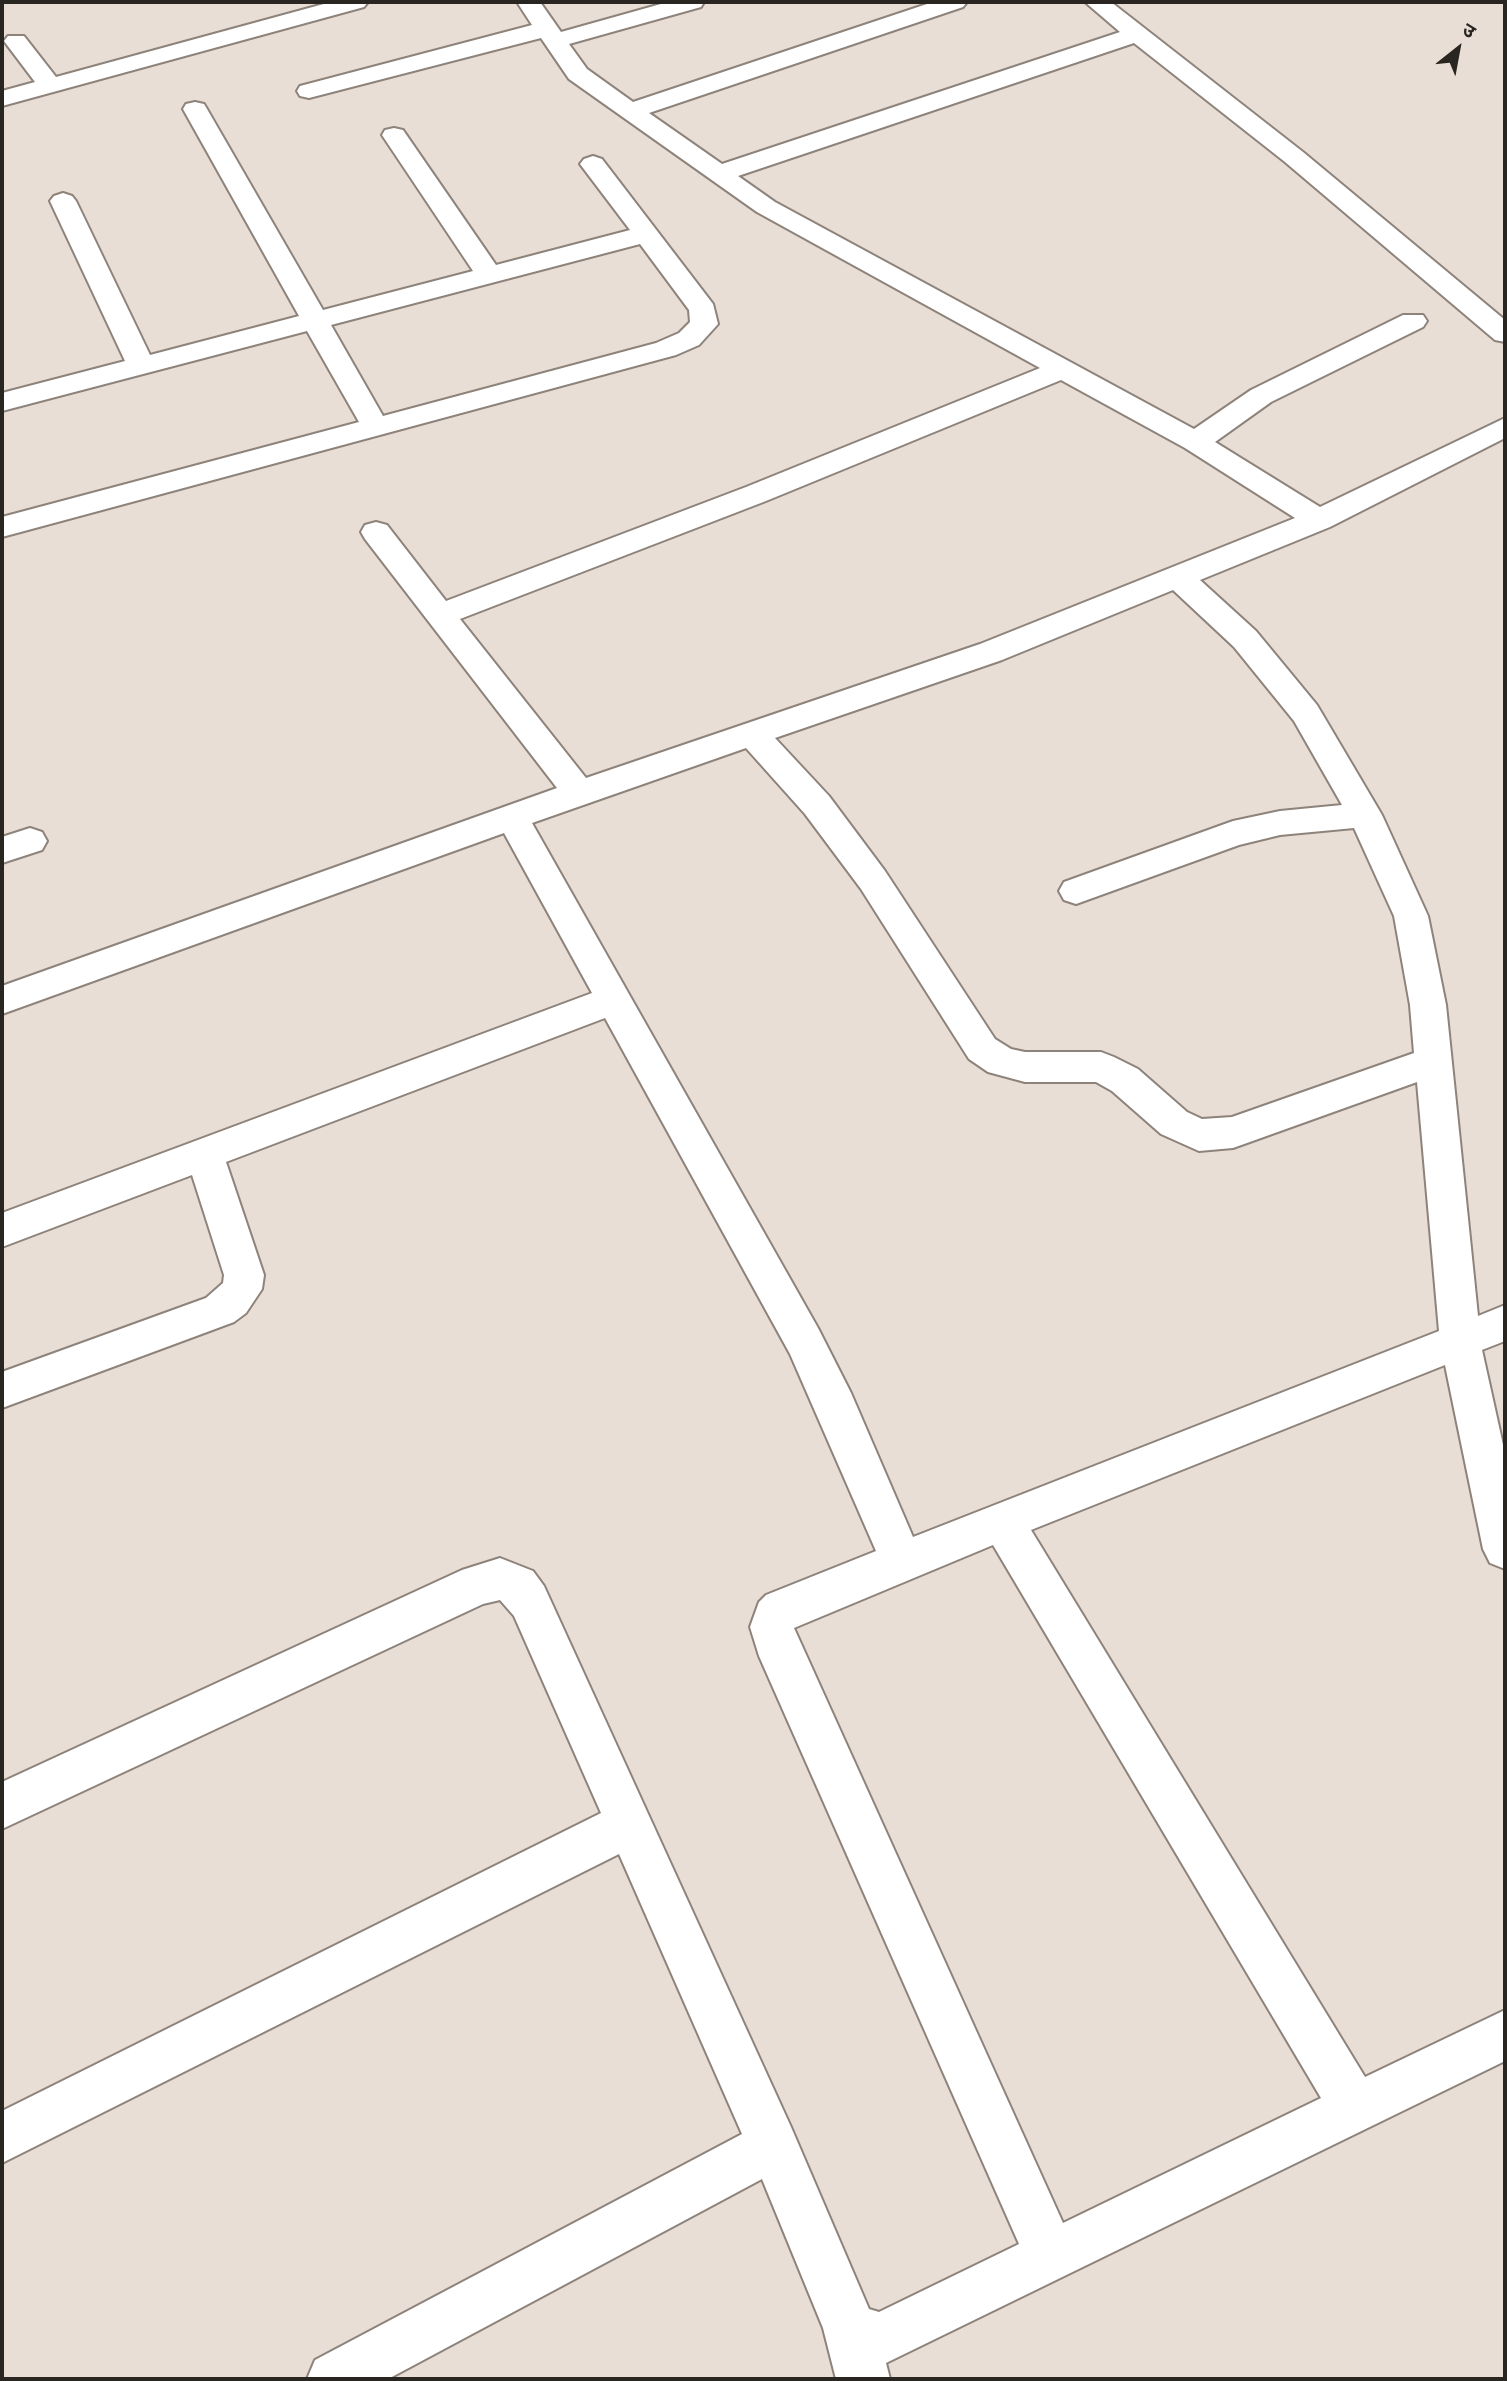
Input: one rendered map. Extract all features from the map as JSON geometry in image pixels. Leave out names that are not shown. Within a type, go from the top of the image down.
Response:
[{"type":"street","points":[[2,99],[356,2]]},
{"type":"street","points":[[528,2],[578,74],[766,207],[1195,442],[1319,520]]},
{"type":"street","points":[[309,91],[693,2]]},
{"type":"street","points":[[629,111],[955,2]]},
{"type":"street","points":[[1097,2],[1294,157],[1505,334]]},
{"type":"street","points":[[718,174],[1138,34]]},
{"type":"street","points":[[16,41],[50,86]]},
{"type":"street","points":[[195,109],[375,426]]},
{"type":"street","points":[[394,135],[489,275]]},
{"type":"street","points":[[2,527],[667,349],[689,339],[704,324],[703,310],[593,164]]},
{"type":"street","points":[[63,201],[141,366]]},
{"type":"street","points":[[2,402],[646,234]]},
{"type":"street","points":[[1195,442],[1261,396],[1413,321]]},
{"type":"street","points":[[440,615],[756,494],[1063,369]]},
{"type":"street","points":[[2,1000],[513,819],[579,793],[991,652],[1319,520],[1505,427]]},
{"type":"street","points":[[376,532],[579,793]]},
{"type":"street","points":[[1179,578],[1245,639],[1306,713],[1365,815],[1411,916],[1428,1005],[1460,1342],[1505,1549]]},
{"type":"street","points":[[752,735],[817,805],[873,880],[982,1049],[1002,1062],[1025,1067],[1101,1067],[1125,1080],[1174,1123],[1199,1135],[1233,1132],[1433,1061]]},
{"type":"street","points":[[1076,891],[1233,834],[1313,819],[1365,815]]},
{"type":"street","points":[[513,819],[804,1341],[830,1394],[902,1562]]},
{"type":"street","points":[[2,1230],[614,1000]]},
{"type":"street","points":[[2,1390],[220,1310],[232,1301],[242,1289],[244,1275],[204,1154]]},
{"type":"street","points":[[1051,2256],[775,1641],[772,1627],[782,1610],[1505,1322]]},
{"type":"street","points":[[1002,1521],[1355,2108]]},
{"type":"street","points":[[2,1806],[477,1585],[500,1579],[518,1586],[529,1601],[773,2145],[850,2328],[863,2379]]},
{"type":"street","points":[[2,2138],[628,1824]]},
{"type":"street","points":[[850,2328],[866,2340],[883,2338],[1505,2035]]},
{"type":"street","points":[[334,2379],[773,2145]]}]
